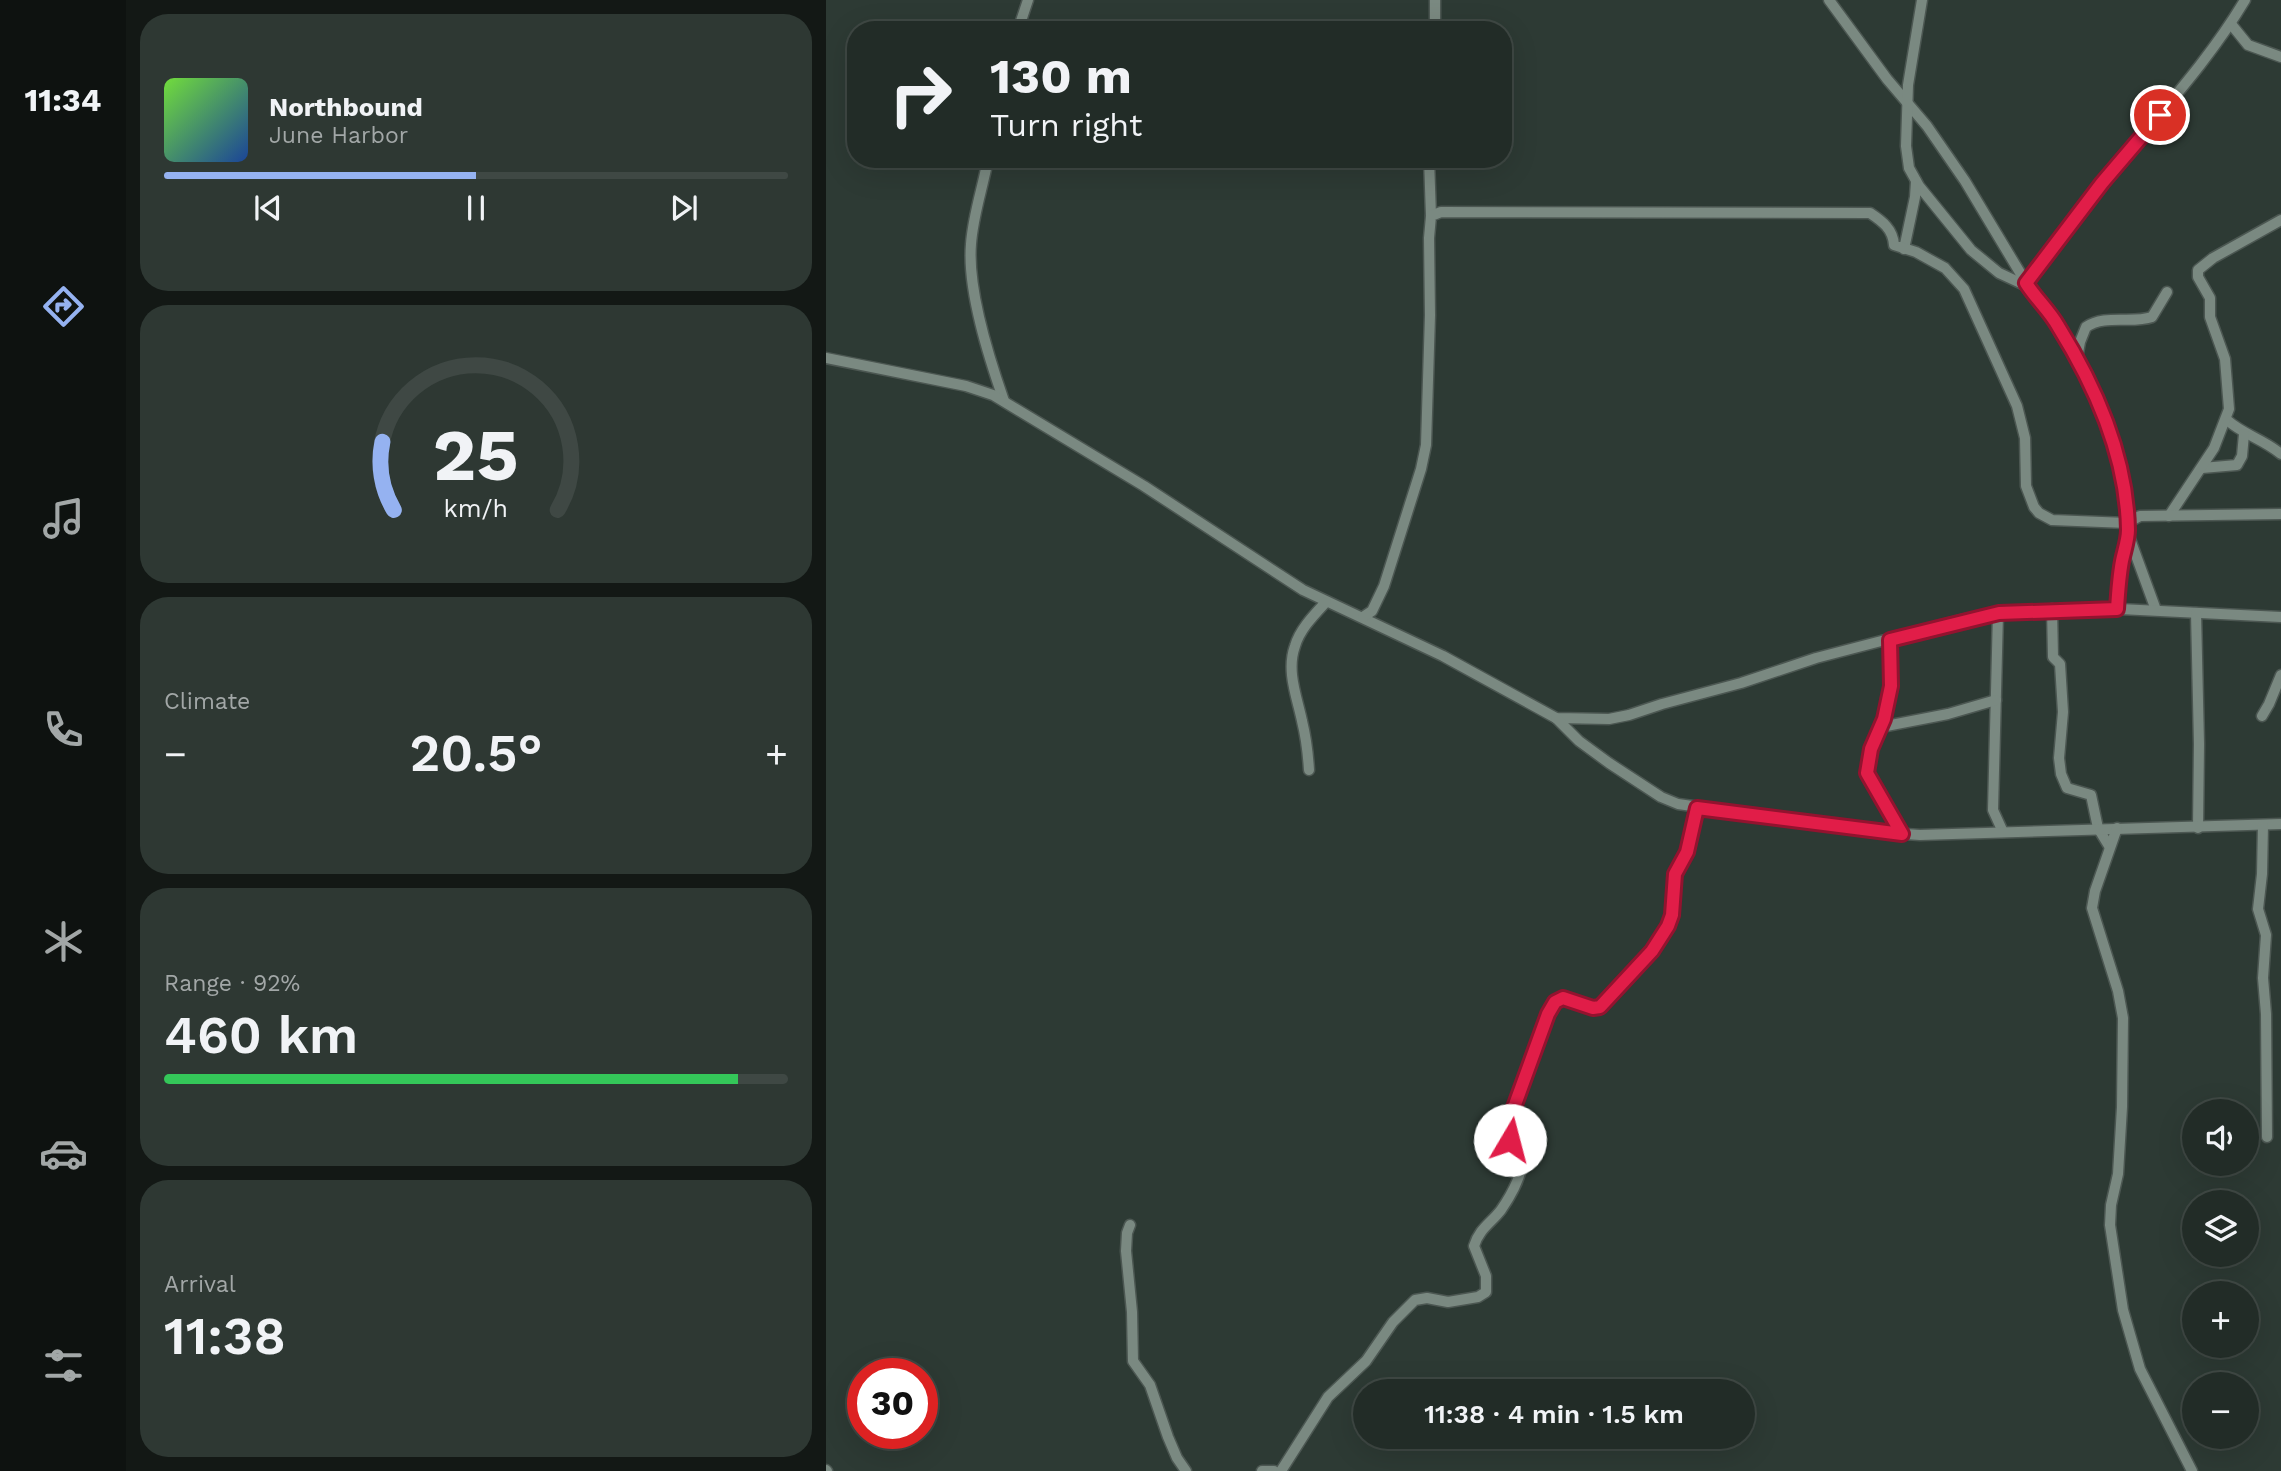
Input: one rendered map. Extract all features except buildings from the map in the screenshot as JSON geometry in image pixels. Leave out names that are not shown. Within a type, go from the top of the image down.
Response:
[{"type":"street","points":[[1020,21],[1028,0]]},
{"type":"street","points":[[1435,0],[1435,21]]},
{"type":"street","points":[[1829,0],[1887,79],[1927,126],[1965,181],[2037,301],[2057,324],[2077,358],[2106,422],[2121,467],[2134,556],[2156,610]]},
{"type":"street","points":[[1923,0],[1908,85],[1908,159],[1916,181],[1971,250],[1999,273],[2027,285]]},
{"type":"street","points":[[2027,285],[2102,183],[2223,37],[2245,0]]},
{"type":"street","points":[[2231,24],[2242,40],[2251,47],[2281,57]]},
{"type":"street","points":[[2223,37],[2242,40]]},
{"type":"street","points":[[986,168],[971,244],[971,269],[982,325],[1004,401]]},
{"type":"street","points":[[1363,618],[1376,604],[1384,586],[1426,445],[1430,315],[1429,238],[1432,216],[1429,168]]},
{"type":"street","points":[[1904,249],[1916,181]]},
{"type":"street","points":[[1432,216],[1452,211],[1707,214],[1865,212],[1881,220],[1893,235],[1894,245],[1916,252],[1945,268],[1964,289],[2017,406],[2025,438],[2026,486],[2034,507],[2052,520],[2128,528]]},
{"type":"street","points":[[2169,516],[2202,468],[2227,420],[2229,399],[2225,359],[2210,317],[2210,298],[2197,272],[2213,258],[2281,220]]},
{"type":"street","points":[[2077,358],[2086,327],[2096,321],[2152,317],[2167,292]]},
{"type":"street","points":[[826,358],[978,389],[1004,401],[1144,486],[1283,578],[1326,602],[1444,656],[1556,718],[1579,741],[1661,797],[1697,808],[1902,834],[2281,824]]},
{"type":"street","points":[[2227,420],[2244,434],[2265,441],[2281,454]]},
{"type":"street","points":[[2202,468],[2237,465],[2242,456],[2244,434]]},
{"type":"street","points":[[2117,609],[2128,528],[2136,517],[2281,514]]},
{"type":"street","points":[[1309,770],[1292,674],[1292,658],[1295,645],[1303,631],[1326,602]]},
{"type":"street","points":[[1556,718],[1599,719],[1629,715],[1816,658],[1998,613],[2117,609],[2281,617]]},
{"type":"street","points":[[2052,610],[2053,657],[2060,664],[2062,684],[2059,766],[2067,788],[2091,795],[2098,828],[2109,846]]},
{"type":"street","points":[[2196,612],[2198,828]]},
{"type":"street","points":[[1998,613],[1993,810],[2003,832]]},
{"type":"street","points":[[1890,640],[1891,686],[1881,727],[1871,749],[1867,773],[1902,834]]},
{"type":"street","points":[[2262,716],[2281,675]]},
{"type":"street","points":[[1881,727],[1948,714],[1996,700]]},
{"type":"street","points":[[1281,1471],[1328,1398],[1366,1361],[1393,1322],[1415,1300],[1427,1297],[1448,1302],[1478,1297],[1486,1292],[1486,1276],[1474,1245],[1481,1229],[1501,1209],[1522,1170],[1522,1152],[1510,1140],[1508,1125],[1548,1014],[1560,999],[1593,1008],[1600,1007],[1661,938],[1672,915],[1675,874],[1687,852],[1697,808]]},
{"type":"street","points":[[2263,825],[2258,909],[2266,935],[2263,978],[2267,1137]]},
{"type":"street","points":[[2117,828],[2109,846],[2092,908],[2118,991],[2123,1018],[2118,1174],[2111,1205],[2110,1225],[2123,1310],[2140,1369],[2192,1471]]},
{"type":"street","points":[[1130,1225],[1126,1251],[1132,1311],[1133,1361],[1150,1385],[1173,1447],[1186,1471]]},
{"type":"street","points":[[1262,1471],[1274,1471]]},
{"type":"route","points":[[1510,1140],[1508,1125],[1550,1008],[1563,998],[1593,1008],[1600,1007],[1652,951],[1668,926],[1672,915],[1675,874],[1687,852],[1697,808],[1902,834],[1867,773],[1871,749],[1884,719],[1891,686],[1890,640],[1962,620],[1999,613],[2054,609],[2117,609],[2119,580],[2129,532],[2121,467],[2086,375],[2050,313],[2037,301],[2026,283],[2102,183],[2160,115]]}]
